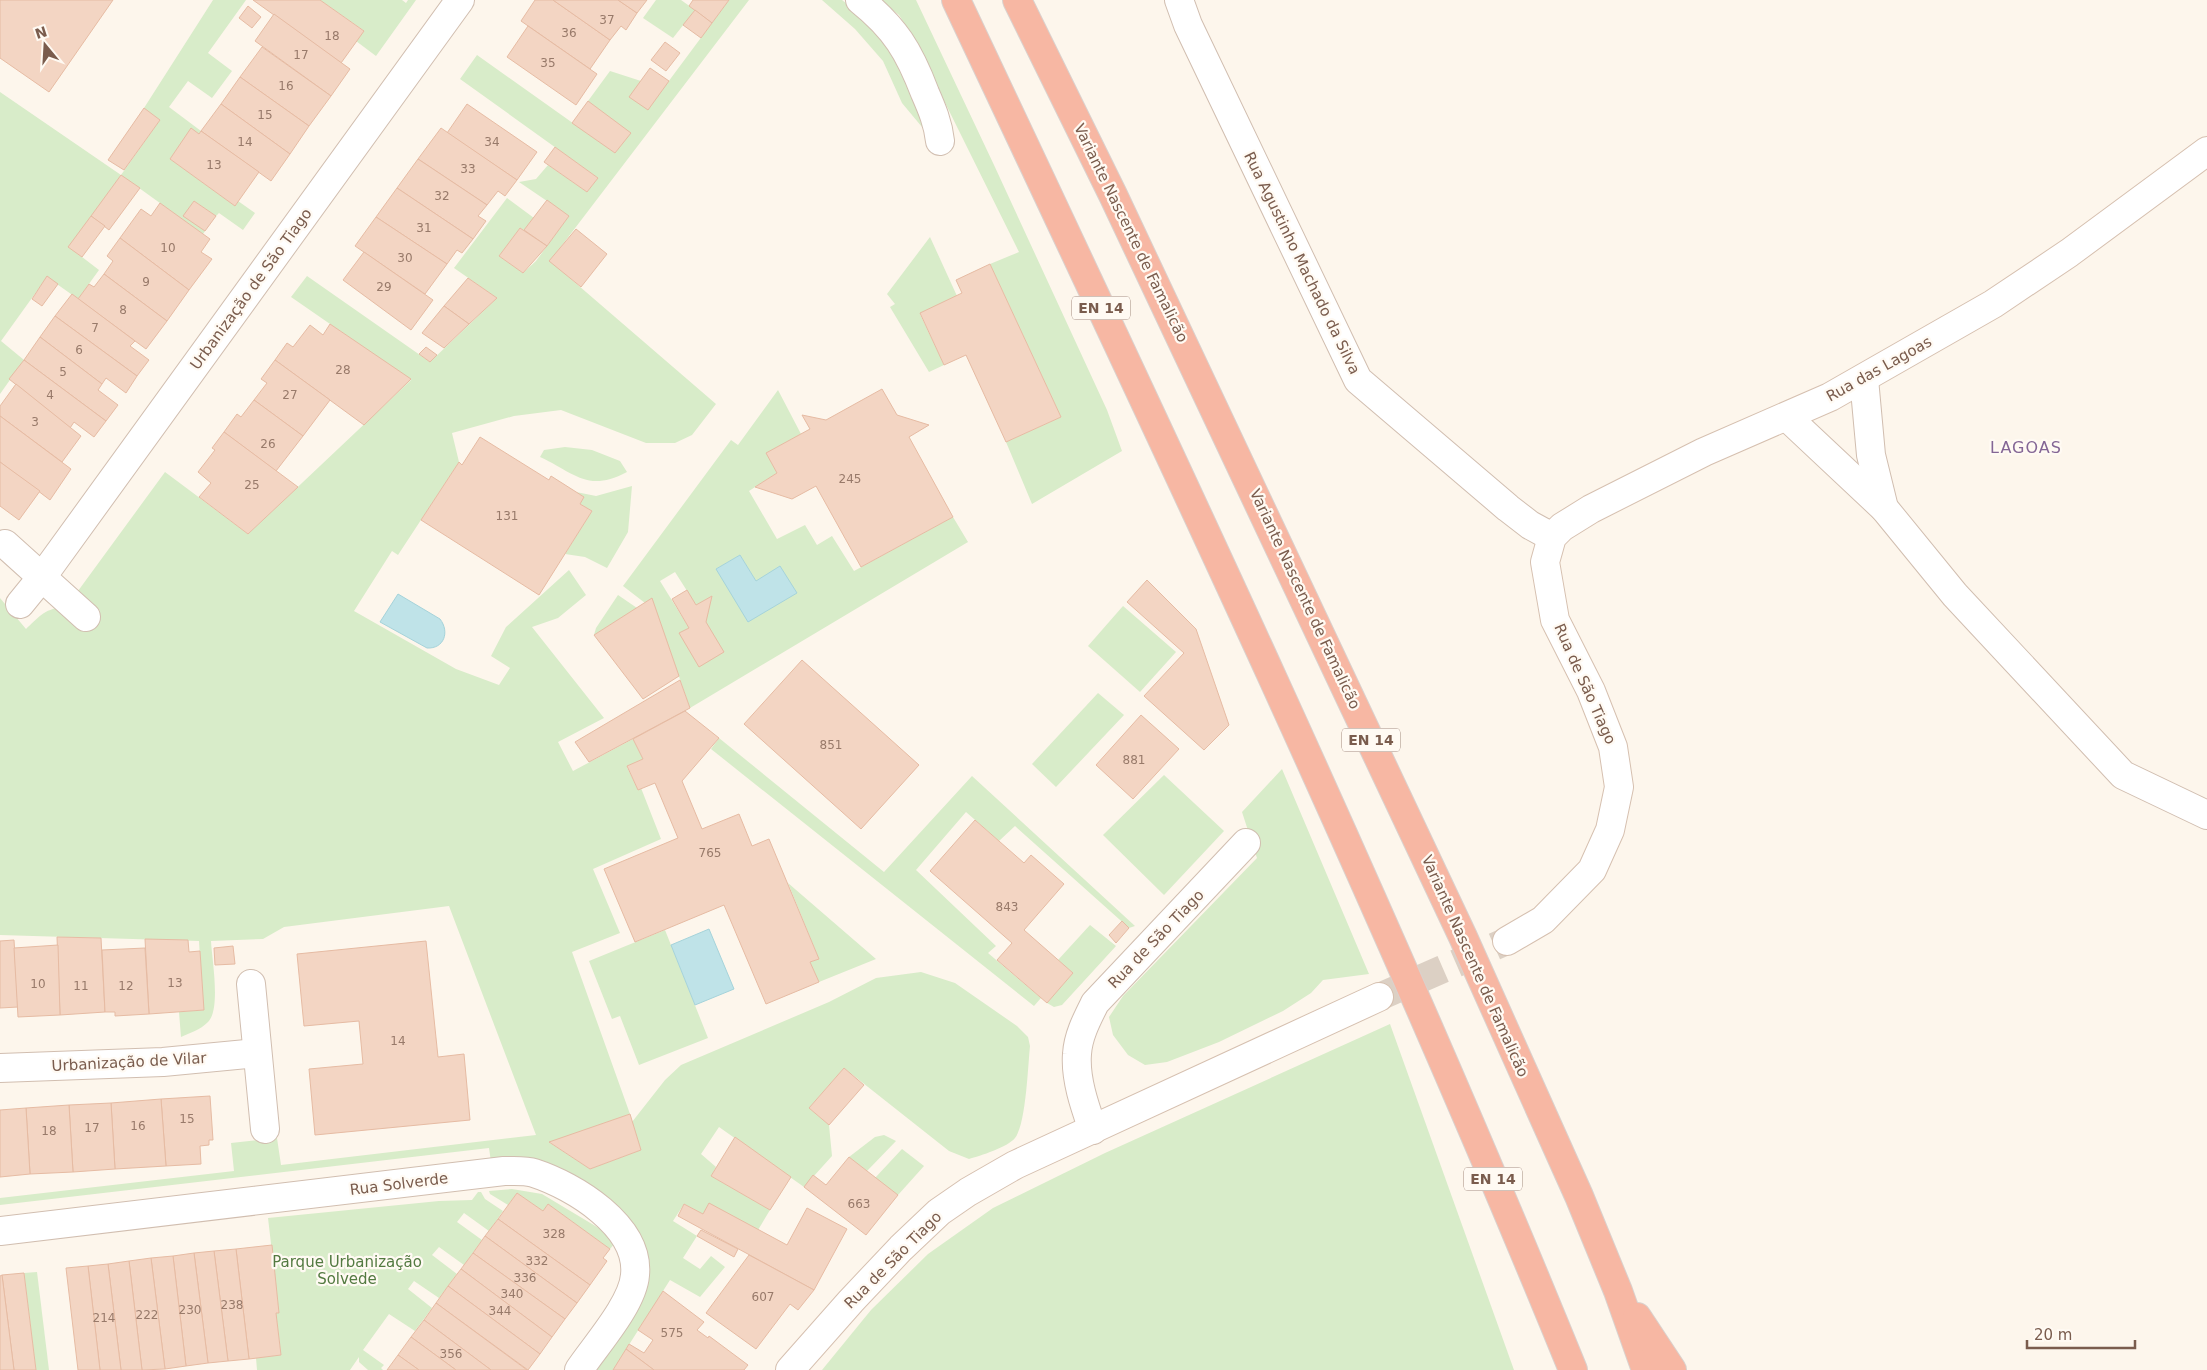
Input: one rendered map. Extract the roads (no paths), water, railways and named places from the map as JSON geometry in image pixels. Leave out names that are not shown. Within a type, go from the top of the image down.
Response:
[{"type":"highway","name":"EN 14","points":[[956,0],[1236,600],[1420,1007],[1569,1364]]},
{"type":"highway","name":"Variante Nascente de Famalicão","points":[[1017,0],[1113,194],[1306,600],[1463,937],[1579,1196],[1618,1291],[1646,1370]]},
{"type":"highway","points":[[1618,1291],[1672,1370]]},
{"type":"street","name":"Urbanização de São Tiago","points":[[20,604],[42,577],[460,0]]},
{"type":"street","points":[[860,0],[876,13],[895,33],[912,58],[938,124],[940,140]]},
{"type":"street","name":"Rua Agustinho Machado da Silva","points":[[1179,0],[1188,25],[1358,380],[1530,525],[1549,550]]},
{"type":"street","name":"Rua das Lagoas","points":[[1549,550],[1562,527],[1591,508],[1704,452],[1787,417],[1864,379],[1993,304],[2054,263],[2207,151]]},
{"type":"street","points":[[1864,379],[1870,456],[1884,508]]},
{"type":"street","points":[[1787,417],[1884,508],[1955,596],[2123,775],[2207,815]]},
{"type":"street","points":[[5,544],[86,616]]},
{"type":"street","name":"Rua de São Tiago","points":[[1507,941],[1543,920],[1592,870],[1610,830],[1619,787],[1613,747],[1591,691],[1556,620],[1549,550]]},
{"type":"street","name":"Rua de São Tiago","points":[[1093,1130],[1084,1104],[1076,1054],[1082,1029],[1095,1003],[1246,843]]},
{"type":"street","points":[[251,984],[265,1129]]},
{"type":"street","name":"Rua de São Tiago","points":[[790,1370],[901,1248],[939,1212],[968,1192],[1015,1165],[1379,997]]},
{"type":"street","name":"Urbanização de Vilar","points":[[0,1068],[163,1062],[257,1053]]},
{"type":"street","name":"Rua Solverde","points":[[0,1231],[504,1171],[533,1172],[565,1186],[604,1213],[622,1230],[632,1253],[636,1275],[629,1298],[579,1370]]},
{"type":"water","points":[[740,555],[756,581],[780,566],[797,593],[748,622],[716,569]]},
{"type":"water","points":[[398,594],[440,619],[445,629],[445,634],[444,639],[438,646],[427,648],[380,622]]},
{"type":"water","points":[[709,929],[734,989],[695,1005],[671,945]]},
{"type":"tunnel","points":[[1379,997],[1507,941]]},
{"type":"district","name":"LAGOAS","points":[[2026,447]]},
{"type":"park label","name":"Parque Urbanização Solvede","points":[[347,1270]]}]
